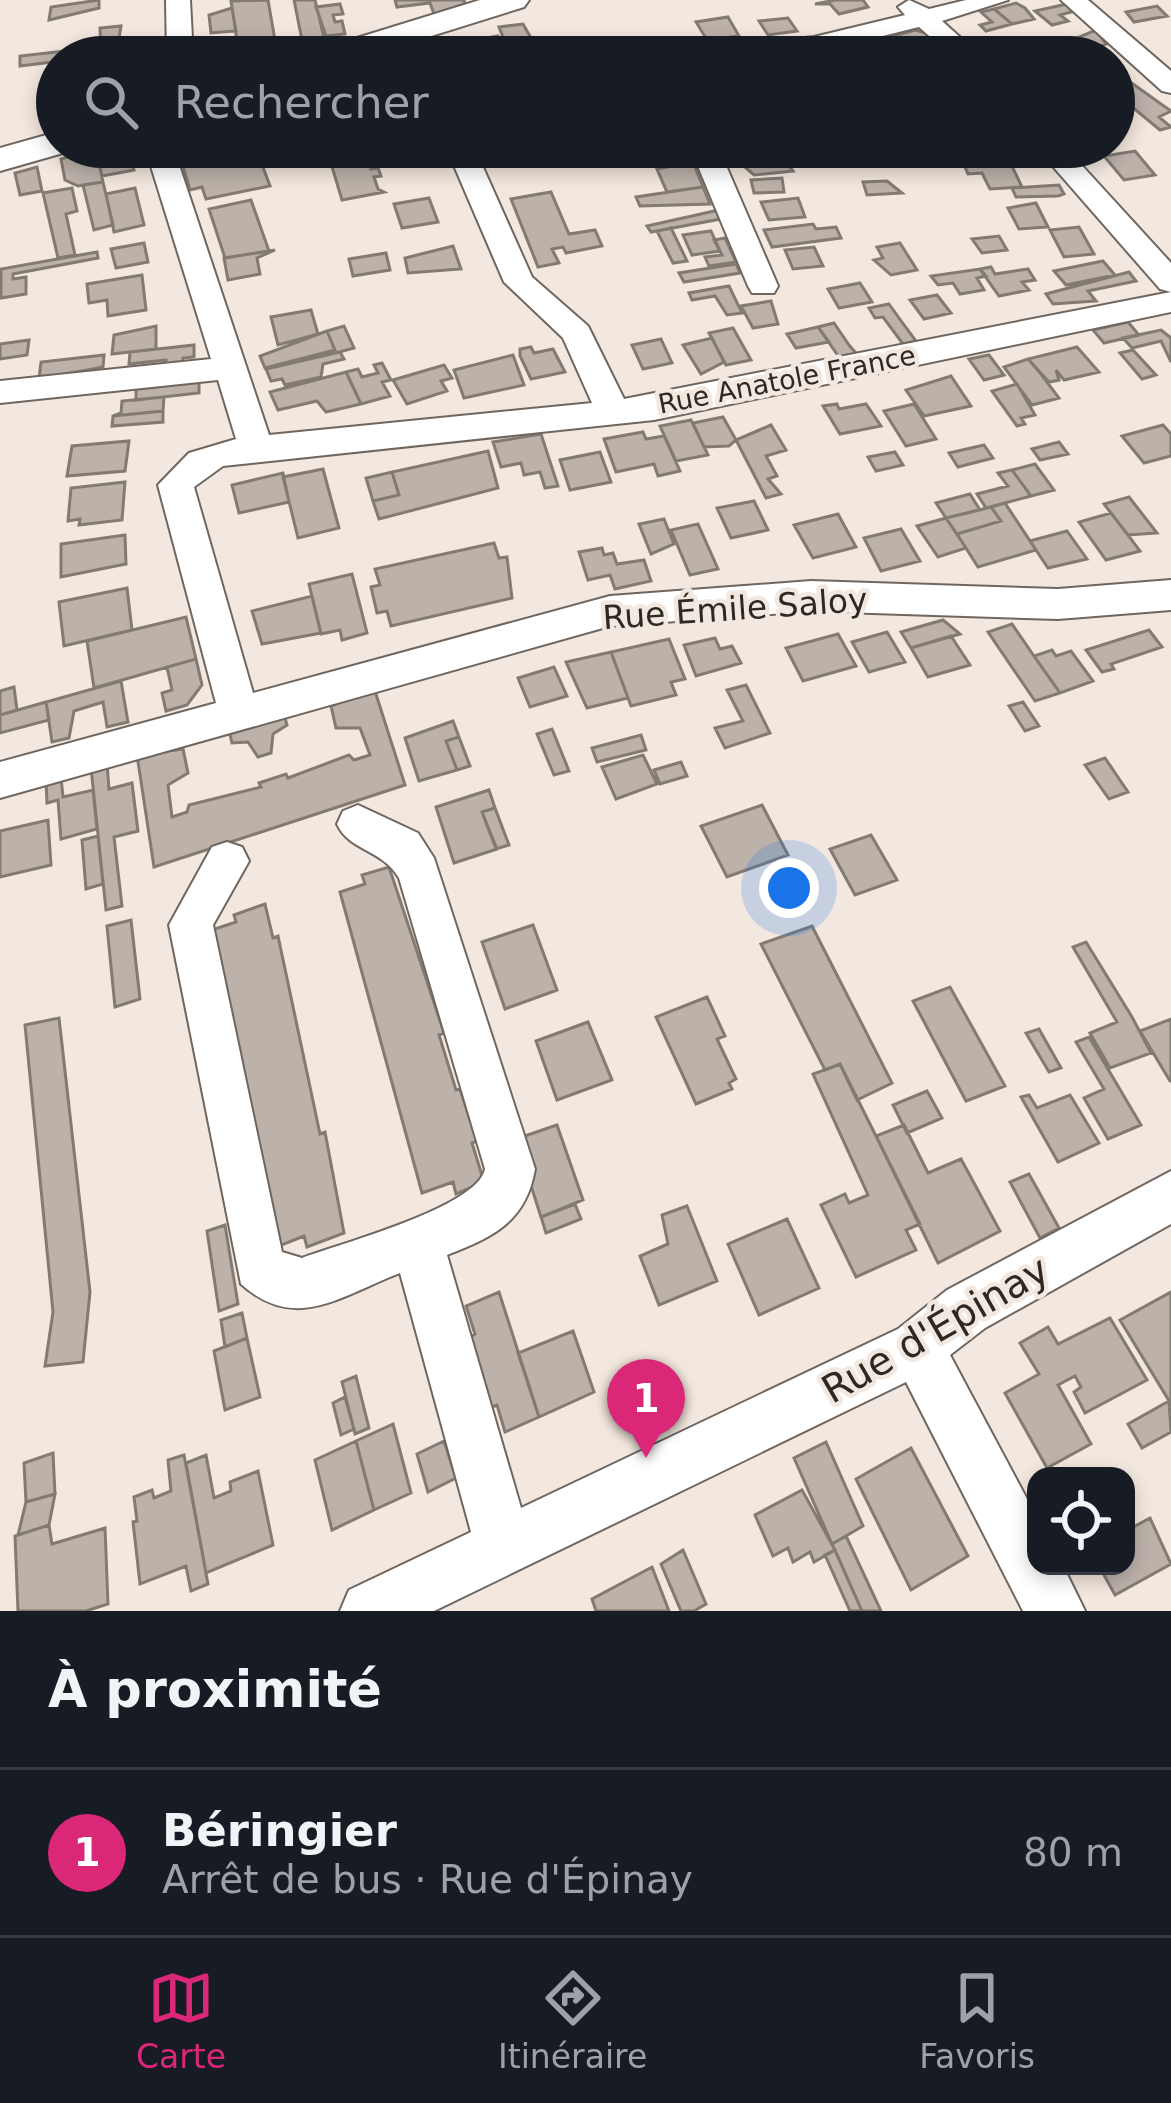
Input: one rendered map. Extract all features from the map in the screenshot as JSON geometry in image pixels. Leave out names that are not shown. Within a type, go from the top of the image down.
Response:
[{"type":"main road","points":[[397,36],[513,0]]},
{"type":"main road","points":[[0,160],[36,149]]},
{"type":"street","points":[[178,0],[179,36]]},
{"type":"street","points":[[902,0],[945,36]]},
{"type":"street","points":[[848,36],[996,0]]},
{"type":"street","points":[[1073,0],[1114,36]]},
{"type":"street","points":[[1135,54],[1171,86]]},
{"type":"street","points":[[166,168],[256,448]]},
{"type":"street","points":[[469,168],[520,282],[577,333],[612,409]]},
{"type":"street","points":[[713,168],[763,286]]},
{"type":"street","points":[[1069,168],[1171,282]]},
{"type":"street","name":"Rue Anatole France","points":[[239,715],[176,485],[189,468],[218,452],[612,409],[654,409],[1171,302]]},
{"type":"street","points":[[0,392],[231,368]]},
{"type":"street","name":"Rue Émile Saloy","points":[[0,780],[610,611],[811,596],[1058,604],[1171,595]]},
{"type":"street","points":[[226,861],[217,888],[197,907],[191,926],[259,1266],[280,1284],[302,1284],[497,1207],[509,1184],[510,1169],[419,872],[403,846],[358,824]]},
{"type":"street","name":"Rue d'Épinay","points":[[370,1611],[917,1348],[966,1310],[1171,1196]]},
{"type":"street","points":[[417,1241],[504,1546]]},
{"type":"street","points":[[917,1348],[1055,1611]]},
{"type":"building","points":[[99,0],[99,8],[49,20],[51,7]]},
{"type":"building","points":[[268,0],[274,36],[236,36],[231,1]]},
{"type":"building","points":[[294,0],[315,0],[324,36],[301,36]]},
{"type":"building","points":[[395,0],[464,0],[465,4],[434,14],[430,3],[397,7]]},
{"type":"building","points":[[863,0],[868,7],[839,14],[830,4],[815,4]]},
{"type":"building","points":[[1016,3],[1034,19],[1012,24],[994,9]]},
{"type":"building","points":[[340,4],[343,14],[333,15],[335,22],[342,21],[345,34],[326,36],[316,7]]},
{"type":"building","points":[[1067,4],[1075,11],[1060,15],[1068,21],[1052,25],[1035,11]]},
{"type":"building","points":[[1157,6],[1167,16],[1134,22],[1126,12]]},
{"type":"building","points":[[232,8],[236,31],[211,33],[209,15]]},
{"type":"building","points":[[994,9],[1012,24],[986,31],[980,25],[992,22],[981,12]]},
{"type":"building","points":[[728,17],[739,36],[705,36],[696,22]]},
{"type":"building","points":[[788,18],[797,31],[768,35],[759,21]]},
{"type":"building","points":[[523,24],[530,36],[503,36],[499,27]]},
{"type":"building","points":[[121,26],[119,36],[100,36],[100,28]]},
{"type":"building","points":[[915,30],[930,36],[894,36]]},
{"type":"building","points":[[36,54],[36,64],[20,66],[20,56]]},
{"type":"building","points":[[1135,85],[1171,111],[1159,117],[1171,127],[1160,130],[1135,109]]},
{"type":"building","points":[[1135,151],[1155,175],[1124,180],[1114,168],[1135,168]]},
{"type":"building","points":[[37,168],[42,191],[20,195],[15,173]]},
{"type":"building","points":[[63,168],[100,168],[103,182],[78,186],[65,180]]},
{"type":"building","points":[[100,168],[134,170],[102,176]]},
{"type":"building","points":[[183,168],[263,168],[270,186],[206,199],[202,187],[190,190]]},
{"type":"building","points":[[332,168],[378,168],[381,176],[374,177],[384,192],[342,200]]},
{"type":"building","points":[[695,168],[703,187],[667,192],[657,169]]},
{"type":"building","points":[[746,168],[793,171],[754,175]]},
{"type":"building","points":[[965,168],[1013,168],[1022,187],[990,189],[982,173],[968,174]]},
{"type":"building","points":[[782,178],[784,192],[754,193],[751,180]]},
{"type":"building","points":[[887,181],[902,193],[867,195],[863,182]]},
{"type":"building","points":[[103,182],[113,225],[94,230],[83,185]]},
{"type":"building","points":[[1059,185],[1064,194],[1058,196],[1016,197],[1012,188]]},
{"type":"building","points":[[703,187],[710,204],[640,206],[636,197]]},
{"type":"building","points":[[72,188],[77,211],[66,214],[75,255],[58,258],[43,193]]},
{"type":"building","points":[[135,188],[144,225],[114,232],[106,194]]},
{"type":"building","points":[[551,192],[569,234],[595,230],[602,246],[566,253],[563,247],[552,249],[559,263],[538,267],[511,199]]},
{"type":"building","points":[[429,198],[438,222],[402,228],[394,204]]},
{"type":"building","points":[[798,198],[805,217],[769,220],[761,202]]},
{"type":"building","points":[[251,200],[269,251],[225,258],[209,209]]},
{"type":"building","points":[[1036,203],[1048,227],[1019,229],[1008,208]]},
{"type":"building","points":[[723,209],[726,218],[651,232],[647,226]]},
{"type":"building","points":[[813,224],[816,229],[836,227],[841,238],[772,247],[764,230]]},
{"type":"building","points":[[1079,227],[1094,254],[1064,257],[1050,230]]},
{"type":"building","points":[[671,228],[687,261],[673,263],[657,231]]},
{"type":"building","points":[[711,231],[720,251],[692,255],[683,235]]},
{"type":"building","points":[[999,236],[1007,250],[982,253],[972,239]]},
{"type":"building","points":[[725,238],[736,262],[709,266],[705,257],[722,255],[714,240]]},
{"type":"building","points":[[144,243],[148,262],[116,268],[111,249]]},
{"type":"building","points":[[900,243],[917,270],[891,275],[874,260],[883,258],[877,247]]},
{"type":"building","points":[[453,246],[461,269],[408,273],[405,258]]},
{"type":"building","points":[[814,247],[823,266],[793,269],[785,250]]},
{"type":"building","points":[[275,250],[257,258],[260,274],[228,280],[224,258]]},
{"type":"building","points":[[97,252],[98,258],[13,274],[13,279],[26,277],[26,294],[1,298],[1,269]]},
{"type":"building","points":[[386,253],[390,270],[353,276],[349,259]]},
{"type":"building","points":[[1103,261],[1115,275],[1066,285],[1054,271]]},
{"type":"building","points":[[736,264],[740,273],[684,282],[679,273]]},
{"type":"building","points":[[991,267],[995,274],[1028,269],[1035,280],[1022,282],[1029,290],[999,296],[980,269]]},
{"type":"building","points":[[980,269],[986,276],[977,278],[984,290],[960,294],[953,283],[938,285],[931,276]]},
{"type":"building","points":[[1129,272],[1136,281],[1088,291],[1096,301],[1053,304],[1046,294]]},
{"type":"building","points":[[142,275],[146,310],[108,316],[107,300],[89,303],[87,284]]},
{"type":"building","points":[[860,283],[872,302],[839,308],[828,289]]},
{"type":"building","points":[[729,286],[742,313],[727,315],[715,296],[692,300],[689,293]]},
{"type":"building","points":[[937,295],[951,313],[924,319],[910,300]]},
{"type":"building","points":[[771,301],[778,324],[753,328],[741,306]]},
{"type":"building","points":[[889,304],[916,341],[903,344],[883,317],[875,318],[869,308]]},
{"type":"building","points":[[311,310],[318,334],[278,345],[271,317]]},
{"type":"building","points":[[1128,322],[1139,335],[1104,343],[1093,330]]},
{"type":"building","points":[[834,323],[856,353],[839,357],[818,327]]},
{"type":"building","points":[[156,326],[156,349],[112,354],[114,335]]},
{"type":"building","points":[[344,326],[354,348],[336,353],[327,331]]},
{"type":"building","points":[[818,327],[829,342],[796,348],[787,334]]},
{"type":"building","points":[[733,328],[751,360],[726,365],[709,333]]},
{"type":"building","points":[[1161,330],[1171,338],[1171,362],[1161,341],[1132,348],[1123,338]]},
{"type":"building","points":[[327,331],[335,350],[265,368],[260,356]]},
{"type":"building","points":[[712,338],[724,362],[701,374],[683,345]]},
{"type":"building","points":[[661,339],[672,363],[643,369],[632,345]]},
{"type":"building","points":[[29,340],[27,355],[0,359],[0,344]]},
{"type":"building","points":[[194,345],[194,357],[183,358],[183,365],[166,367],[166,360],[129,364],[130,352]]},
{"type":"building","points":[[531,347],[534,353],[553,349],[565,372],[531,379],[520,349]]},
{"type":"building","points":[[1077,347],[1099,372],[1064,380],[1056,370],[1059,380],[1049,382],[1028,359]]},
{"type":"building","points":[[1133,350],[1156,375],[1142,379],[1120,353]]},
{"type":"building","points":[[340,352],[344,359],[323,364],[321,377],[285,385],[282,379],[271,381],[266,369]]},
{"type":"building","points":[[104,355],[103,367],[39,379],[41,362]]},
{"type":"building","points":[[513,355],[524,385],[464,398],[454,370]]},
{"type":"building","points":[[989,355],[1004,375],[984,380],[969,359]]},
{"type":"building","points":[[1028,359],[1059,398],[1032,405],[1004,367]]},
{"type":"building","points":[[382,363],[391,380],[382,382],[390,396],[361,404],[346,372],[358,369],[362,377],[378,373],[374,365]]},
{"type":"building","points":[[444,365],[452,378],[441,381],[447,391],[407,404],[393,380]]},
{"type":"building","points":[[346,372],[361,404],[326,412],[317,401],[278,410],[270,392]]},
{"type":"building","points":[[951,376],[971,406],[924,416],[906,390]]},
{"type":"building","points":[[199,382],[199,393],[136,400],[136,389]]},
{"type":"building","points":[[1017,384],[1035,415],[1021,418],[1025,424],[1017,426],[992,391]]},
{"type":"building","points":[[164,397],[163,411],[113,416],[121,413],[122,401]]},
{"type":"building","points":[[837,404],[839,409],[866,404],[881,426],[840,434],[823,406]]},
{"type":"building","points":[[914,404],[936,439],[906,446],[884,411]]},
{"type":"building","points":[[163,411],[163,422],[112,426],[113,416]]},
{"type":"building","points":[[723,417],[736,440],[729,446],[704,447],[693,423]]},
{"type":"building","points":[[691,420],[708,455],[676,461],[660,426]]},
{"type":"building","points":[[771,425],[786,450],[766,456],[777,476],[768,479],[781,494],[766,498],[736,440]]},
{"type":"building","points":[[1163,425],[1171,434],[1171,456],[1144,463],[1122,436]]},
{"type":"building","points":[[643,432],[646,439],[664,436],[680,471],[658,476],[654,464],[616,472],[604,439]]},
{"type":"building","points":[[541,434],[558,486],[545,488],[540,472],[524,475],[521,463],[501,467],[493,442]]},
{"type":"building","points":[[129,441],[125,471],[67,476],[72,446]]},
{"type":"building","points":[[1059,442],[1068,454],[1040,460],[1032,449]]},
{"type":"building","points":[[984,445],[993,458],[958,467],[949,453]]},
{"type":"building","points":[[488,451],[498,488],[379,519],[373,501],[399,495],[392,472]]},
{"type":"building","points":[[600,452],[611,482],[570,490],[560,460]]},
{"type":"building","points":[[895,452],[903,465],[876,471],[868,457]]},
{"type":"building","points":[[1035,464],[1054,490],[1031,496],[1012,470]]},
{"type":"building","points":[[323,469],[339,528],[298,538],[283,477]]},
{"type":"building","points":[[1012,470],[1031,496],[986,508],[977,494],[1008,486],[998,473]]},
{"type":"building","points":[[392,472],[399,495],[373,501],[366,478]]},
{"type":"building","points":[[283,473],[289,502],[239,513],[232,485]]},
{"type":"building","points":[[125,482],[122,520],[79,525],[80,519],[68,521],[71,488]]},
{"type":"building","points":[[970,494],[980,510],[946,518],[936,503]]},
{"type":"building","points":[[1129,497],[1157,533],[1128,535],[1104,504]]},
{"type":"building","points":[[754,501],[768,530],[731,538],[717,508]]},
{"type":"building","points":[[1005,503],[1036,550],[978,567],[957,534],[1001,521],[991,507]]},
{"type":"building","points":[[991,507],[1001,521],[957,534],[946,518]]},
{"type":"building","points":[[1111,513],[1140,551],[1106,560],[1079,522]]},
{"type":"building","points":[[838,514],[856,547],[813,558],[794,525]]},
{"type":"building","points":[[946,518],[966,548],[938,557],[917,526]]},
{"type":"building","points":[[664,519],[674,544],[651,554],[639,524]]},
{"type":"building","points":[[698,524],[718,569],[690,575],[671,530]]},
{"type":"building","points":[[901,529],[920,561],[881,571],[864,538]]},
{"type":"building","points":[[1067,531],[1087,559],[1048,568],[1030,541]]},
{"type":"building","points":[[125,535],[126,564],[61,577],[61,544]]},
{"type":"building","points":[[494,543],[499,558],[507,557],[512,598],[391,626],[387,611],[377,613],[371,587],[380,585],[375,569]]},
{"type":"building","points":[[602,548],[604,555],[613,553],[617,564],[644,560],[651,581],[615,589],[610,575],[588,580],[579,552]]},
{"type":"building","points":[[352,574],[367,633],[342,640],[340,630],[321,634],[309,584]]},
{"type":"building","points":[[127,588],[132,630],[64,646],[59,602]]},
{"type":"building","points":[[312,596],[321,633],[262,644],[252,611]]},
{"type":"building","points":[[186,617],[196,659],[94,688],[87,641]]},
{"type":"building","points":[[943,620],[960,634],[911,648],[901,632]]},
{"type":"building","points":[[1012,624],[1060,693],[1035,701],[988,632]]},
{"type":"building","points":[[1149,630],[1162,647],[1111,664],[1114,669],[1102,672],[1086,650]]},
{"type":"building","points":[[887,632],[905,662],[869,672],[852,642]]},
{"type":"building","points":[[838,634],[856,666],[803,681],[786,648]]},
{"type":"building","points":[[951,636],[970,665],[928,677],[911,648]]},
{"type":"building","points":[[715,638],[720,649],[732,646],[741,663],[696,676],[684,645]]},
{"type":"building","points":[[669,639],[685,679],[671,682],[676,695],[631,706],[611,652]]},
{"type":"building","points":[[1052,650],[1056,656],[1071,651],[1093,681],[1060,693],[1034,656]]},
{"type":"building","points":[[611,652],[628,698],[587,708],[566,662]]},
{"type":"building","points":[[196,659],[202,685],[187,705],[166,711],[162,693],[172,690],[167,667]]},
{"type":"building","points":[[554,667],[567,696],[530,707],[518,678]]},
{"type":"building","points":[[121,681],[128,722],[107,727],[103,702],[74,711],[69,738],[52,742],[46,702]]},
{"type":"building","points":[[746,685],[770,733],[725,748],[715,728],[743,721],[727,690]]},
{"type":"building","points":[[14,687],[17,710],[0,715],[0,691]]},
{"type":"building","points":[[374,688],[405,785],[154,867],[137,755],[183,749],[188,773],[168,785],[172,817],[187,812],[189,805],[261,787],[259,783],[286,774],[288,778],[349,755],[354,760],[370,755],[360,728],[336,728],[331,706]]},
{"type":"building","points":[[46,702],[49,720],[0,733],[0,715]]},
{"type":"building","points":[[1023,702],[1039,726],[1025,731],[1009,706]]},
{"type":"building","points":[[284,714],[287,725],[273,734],[271,753],[258,757],[248,742],[232,743],[229,730]]},
{"type":"building","points":[[453,721],[459,737],[446,741],[457,770],[419,781],[405,738]]},
{"type":"building","points":[[552,729],[569,771],[554,775],[537,734]]},
{"type":"building","points":[[641,735],[646,750],[597,762],[592,748]]},
{"type":"building","points":[[459,737],[470,766],[457,770],[446,741]]},
{"type":"building","points":[[643,755],[657,784],[616,799],[602,767]]},
{"type":"building","points":[[1105,758],[1128,792],[1109,799],[1085,765]]},
{"type":"building","points":[[681,762],[687,776],[660,784],[654,770]]},
{"type":"building","points":[[107,763],[109,789],[132,783],[138,831],[114,837],[122,906],[106,910],[91,768]]},
{"type":"building","points":[[61,777],[63,797],[93,790],[97,829],[61,839],[58,800],[47,803],[46,781]]},
{"type":"building","points":[[489,790],[495,808],[482,812],[497,849],[454,863],[436,807]]},
{"type":"building","points":[[762,805],[788,855],[727,877],[701,826]]},
{"type":"building","points":[[495,808],[509,845],[496,849],[482,812]]},
{"type":"building","points":[[48,820],[51,865],[0,877],[0,831]]},
{"type":"building","points":[[871,835],[897,880],[855,895],[830,849]]},
{"type":"building","points":[[98,836],[103,884],[86,889],[82,840]]},
{"type":"building","points":[[389,867],[444,1033],[439,1035],[456,1090],[460,1089],[477,1141],[472,1143],[484,1182],[456,1194],[453,1182],[422,1193],[340,892],[365,884],[362,875]]},
{"type":"building","points":[[265,904],[273,938],[278,936],[344,1233],[307,1247],[304,1236],[274,1248],[209,931],[236,922],[234,915]]},
{"type":"building","points":[[131,920],[140,999],[115,1007],[107,926]]},
{"type":"building","points":[[533,925],[557,990],[505,1009],[482,942]]},
{"type":"building","points":[[812,926],[892,1083],[857,1100],[840,1064],[825,1070],[761,944]]},
{"type":"building","points":[[1086,942],[1151,1053],[1110,1068],[1090,1033],[1117,1022],[1073,947]]},
{"type":"building","points":[[950,987],[1005,1086],[966,1101],[913,1001]]},
{"type":"building","points":[[707,997],[725,1036],[717,1039],[736,1079],[729,1083],[732,1089],[696,1104],[656,1017]]},
{"type":"building","points":[[59,1018],[90,1292],[83,1362],[45,1366],[53,1312],[25,1025]]},
{"type":"building","points":[[1171,1019],[1171,1081],[1170,1081],[1140,1031]]},
{"type":"building","points":[[588,1022],[612,1080],[557,1100],[536,1041]]},
{"type":"building","points":[[1039,1029],[1061,1068],[1049,1072],[1026,1033]]},
{"type":"building","points":[[1089,1037],[1141,1125],[1108,1139],[1084,1098],[1104,1089],[1076,1042]]},
{"type":"building","points":[[840,1064],[920,1224],[906,1230],[916,1250],[856,1277],[821,1205],[845,1194],[849,1203],[868,1195],[813,1074]]},
{"type":"building","points":[[927,1091],[942,1118],[907,1133],[893,1105]]},
{"type":"building","points":[[1029,1095],[1037,1108],[1070,1095],[1099,1143],[1058,1162],[1021,1097]]},
{"type":"building","points":[[557,1125],[583,1200],[541,1217],[516,1139]]},
{"type":"building","points":[[904,1125],[928,1173],[961,1159],[1000,1231],[938,1263],[876,1136]]},
{"type":"building","points":[[1029,1174],[1059,1228],[1040,1238],[1010,1182]]},
{"type":"building","points":[[575,1204],[581,1219],[546,1233],[541,1217]]},
{"type":"building","points":[[687,1206],[717,1281],[659,1305],[640,1256],[668,1244],[662,1215]]},
{"type":"building","points":[[787,1219],[819,1288],[759,1315],[728,1244]]},
{"type":"building","points":[[225,1225],[238,1304],[219,1311],[207,1231]]},
{"type":"building","points":[[499,1292],[539,1417],[505,1432],[497,1405],[490,1408],[468,1338],[475,1334],[466,1306]]},
{"type":"building","points":[[1171,1292],[1171,1404],[1120,1320]]},
{"type":"building","points":[[242,1313],[247,1338],[225,1347],[221,1320]]},
{"type":"building","points":[[1110,1318],[1147,1380],[1085,1413],[1074,1392],[1081,1387],[1075,1376],[1058,1385],[1091,1444],[1046,1467],[1005,1393],[1039,1374],[1020,1343],[1048,1327],[1058,1344]]},
{"type":"building","points":[[573,1331],[594,1392],[539,1417],[518,1353]]},
{"type":"building","points":[[247,1338],[260,1397],[225,1410],[214,1351]]},
{"type":"building","points":[[356,1376],[369,1428],[355,1434],[342,1382]]},
{"type":"building","points":[[345,1397],[354,1429],[341,1435],[333,1403]]},
{"type":"building","points":[[1169,1401],[1171,1432],[1142,1448],[1128,1424]]},
{"type":"building","points":[[393,1424],[411,1493],[374,1510],[356,1441]]},
{"type":"building","points":[[356,1441],[374,1510],[332,1530],[315,1460]]},
{"type":"building","points":[[444,1441],[456,1478],[428,1492],[417,1454]]},
{"type":"building","points":[[826,1442],[863,1526],[832,1544],[794,1458]]},
{"type":"building","points":[[911,1448],[968,1556],[911,1590],[856,1479]]},
{"type":"building","points":[[53,1453],[55,1494],[26,1502],[24,1463]]},
{"type":"building","points":[[184,1455],[208,1584],[191,1591],[186,1566],[140,1584],[134,1497],[152,1490],[154,1498],[171,1491],[168,1460]]},
{"type":"building","points":[[206,1455],[214,1498],[231,1491],[230,1482],[258,1471],[273,1545],[206,1573],[186,1463]]},
{"type":"building","points":[[802,1490],[835,1550],[814,1562],[810,1552],[793,1562],[788,1548],[773,1556],[755,1515]]},
{"type":"building","points":[[55,1494],[49,1525],[18,1535],[26,1502]]},
{"type":"building","points":[[1150,1518],[1171,1564],[1115,1595],[1104,1575],[1135,1575],[1135,1526]]},
{"type":"building","points":[[49,1525],[52,1544],[105,1528],[108,1604],[86,1611],[18,1611],[15,1536]]},
{"type":"building","points":[[846,1536],[881,1611],[862,1611],[832,1544]]},
{"type":"building","points":[[683,1550],[706,1604],[694,1611],[681,1611],[661,1564]]},
{"type":"building","points":[[835,1550],[862,1611],[850,1611],[825,1555]]},
{"type":"building","points":[[652,1567],[669,1611],[596,1611],[592,1599]]},
{"type":"place","name":"Béringier","points":[[646,1458]]}]
